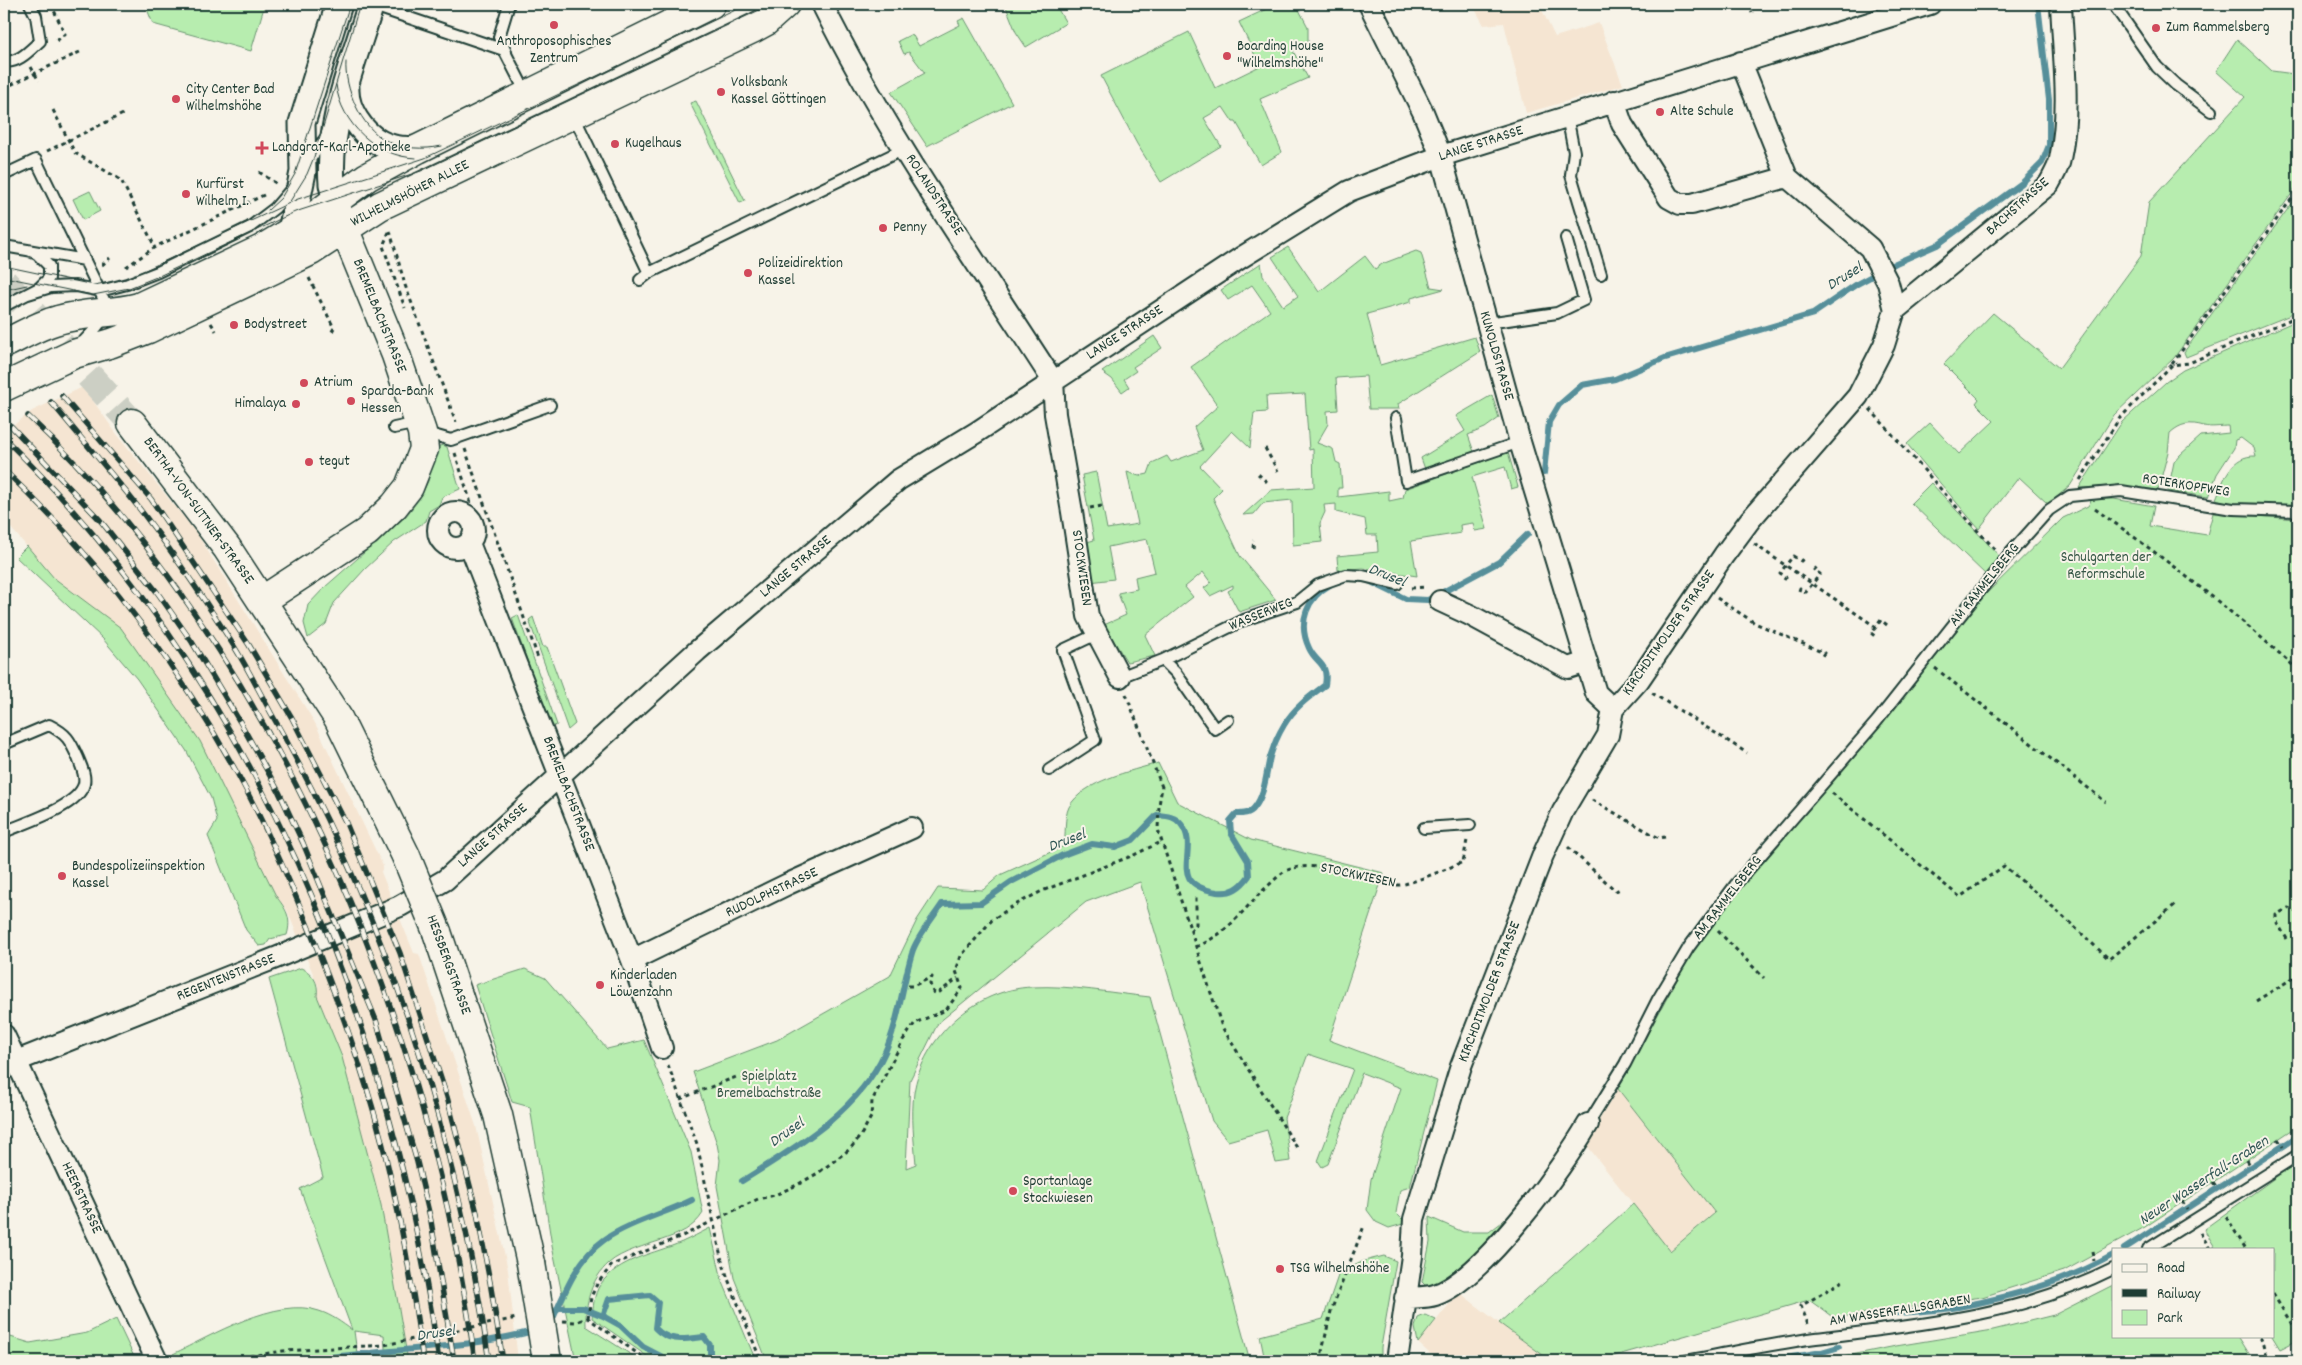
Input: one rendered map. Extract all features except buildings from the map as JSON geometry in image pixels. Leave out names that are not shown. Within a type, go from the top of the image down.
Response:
[{"type":"main road","name":"WILHELMSHÖHER ALLEE","points":[[4,387],[74,354],[115,319],[262,249],[291,231],[367,177],[418,149],[520,83],[711,4]]},
{"type":"main road","name":"WILHELMSHÖHER ALLEE","points":[[4,344],[57,320],[115,319],[310,251],[380,206],[754,28],[765,22],[785,4]]},
{"type":"main road","name":"BREMELBACHSTRASSE","points":[[263,600],[367,532],[394,506],[409,487],[424,449],[412,427],[388,334],[344,228]]},
{"type":"main road","name":"BERTHA-VON-SUTTNER-STRASSE","points":[[132,423],[227,548],[263,600]]},
{"type":"main road","name":"HESSBERGSTRASSE","points":[[263,600],[338,718],[406,856],[437,932],[498,1115],[531,1263],[547,1361]]},
{"type":"street","points":[[291,231],[302,172],[302,123],[339,4]]},
{"type":"street","name":"BREMELBACHSTRASSE","points":[[344,228],[336,200],[332,170],[336,125],[371,4]]},
{"type":"street","name":"ROLANDSTRASSE","points":[[822,4],[855,68],[904,149],[1053,381]]},
{"type":"street","name":"KUNOLDSTRASSE","points":[[1369,4],[1423,112],[1441,156],[1520,442],[1596,693],[1613,709]]},
{"type":"street","name":"BACHSTRASSE","points":[[1895,310],[2049,184],[2060,161],[2064,128],[2065,83],[2060,4]]},
{"type":"street","name":"LANGE STRASSE","points":[[445,880],[697,651],[898,480],[977,432],[1242,257],[1348,191],[1441,156],[1917,6]]},
{"type":"street","points":[[1741,62],[1787,177],[1870,248],[1888,282],[1895,310]]},
{"type":"street","points":[[347,84],[346,94],[349,107],[356,121],[378,142],[399,149],[418,149]]},
{"type":"street","points":[[1614,101],[1622,124],[1658,182],[1669,198],[1680,204],[1692,204],[1787,177]]},
{"type":"street","name":"KIRCHDITMOLDER STRASSE","points":[[1397,1361],[1412,1256],[1414,1219],[1461,1066],[1553,833],[1574,790],[1608,735],[1613,709],[1637,683],[1740,534],[1858,396],[1884,345],[1895,310]]},
{"type":"street","name":"STOCKWIESEN","points":[[1053,381],[1054,414],[1088,616],[1120,677]]},
{"type":"street","points":[[466,515],[456,511],[444,515],[438,525],[439,536],[447,545],[458,548],[469,543]]},
{"type":"street","name":"BREMELBACHSTRASSE","points":[[466,515],[473,523],[474,533],[469,543],[632,960],[662,1048]]},
{"type":"street","points":[[1437,596],[1568,668],[1587,662]]},
{"type":"street","name":"RUDOLPHSTRASSE","points":[[632,960],[788,884],[912,828]]},
{"type":"street","name":"REGENTENSTRASSE","points":[[10,1064],[400,906],[445,880]]},
{"type":"street","name":"HEERSTRASSE","points":[[4,1035],[10,1064],[157,1361]]},
{"type":"street","name":"AM RAMMELSBERG","points":[[1405,1298],[1435,1295],[1461,1280],[1488,1257],[1571,1154],[1588,1124]]},
{"type":"lane","points":[[4,61],[27,59],[40,41],[39,27],[30,4]]},
{"type":"lane","points":[[371,4],[504,50],[520,83]]},
{"type":"lane","points":[[509,4],[499,37],[520,83]]},
{"type":"lane","points":[[2113,4],[2157,67],[2176,85],[2211,111]]},
{"type":"lane","points":[[573,114],[649,273]]},
{"type":"lane","points":[[1567,116],[1574,152],[1571,175],[1601,274]]},
{"type":"lane","points":[[115,319],[127,284],[158,272],[250,227],[274,208],[292,190],[320,143],[336,125]]},
{"type":"lane","points":[[640,280],[649,273],[904,149]]},
{"type":"lane","points":[[4,175],[36,160],[115,319]]},
{"type":"lane","points":[[1487,323],[1557,313],[1584,300],[1566,238]]},
{"type":"lane","points":[[4,246],[85,260]]},
{"type":"lane","points":[[4,306],[46,282],[50,273],[49,266],[28,250]]},
{"type":"lane","points":[[28,294],[51,287],[76,286],[115,319]]},
{"type":"lane","points":[[412,427],[451,440],[550,405]]},
{"type":"lane","points":[[1396,418],[1406,480],[1520,442]]},
{"type":"lane","name":"ROTERKOPFWEG","points":[[2070,496],[2084,493],[2121,491],[2233,509],[2298,511]]},
{"type":"lane","name":"AM RAMMELSBERG","points":[[1588,1124],[1625,1064],[1658,999],[1689,947],[1736,884],[1925,660],[2006,558],[2049,510],[2070,496]]},
{"type":"lane","name":"WASSERWEG","points":[[1120,677],[1162,660],[1244,620],[1297,602],[1318,584],[1346,575],[1363,576],[1397,584]]},
{"type":"lane","points":[[1049,770],[1095,740],[1063,650],[1097,634]]},
{"type":"lane","points":[[1162,660],[1176,673],[1215,729],[1228,720]]},
{"type":"lane","points":[[4,744],[49,725],[55,728],[70,741],[84,773],[84,784],[74,799],[4,832]]},
{"type":"lane","points":[[1424,828],[1470,825]]},
{"type":"lane","points":[[2150,1248],[2298,1155]]},
{"type":"lane","name":"AM WASSERFALLSGRABEN","points":[[1685,1361],[1814,1338],[1904,1328],[2028,1303],[2078,1286],[2112,1269]]},
{"type":"path","points":[[1749,4],[1752,13]]},
{"type":"path","points":[[4,88],[82,51]]},
{"type":"path","points":[[27,59],[39,81]]},
{"type":"path","points":[[53,110],[75,154],[121,180],[155,247],[280,186],[259,172]]},
{"type":"path","points":[[36,160],[40,155],[123,114]]},
{"type":"path","points":[[2070,496],[2119,419],[2172,365],[2298,190]]},
{"type":"path","points":[[390,231],[406,285],[461,436],[539,662]]},
{"type":"path","points":[[308,277],[334,328],[331,333]]},
{"type":"path","points":[[2172,365],[2189,363],[2289,320],[2298,313]]},
{"type":"path","points":[[1858,396],[1977,530],[2006,558]]},
{"type":"path","points":[[1264,448],[1278,471]]},
{"type":"path","points":[[455,454],[470,500],[466,515]]},
{"type":"path","points":[[1258,474],[1267,482]]},
{"type":"path","points":[[2084,493],[2089,505],[2144,543],[2245,622],[2298,670]]},
{"type":"path","points":[[1740,534],[1876,627]]},
{"type":"path","points":[[1253,548],[1254,540]]},
{"type":"path","points":[[1784,580],[1786,577],[1780,573],[1793,556],[1801,561],[1804,557]]},
{"type":"path","points":[[1799,591],[1800,588],[1806,592],[1813,584],[1820,574],[1814,570],[1817,566]]},
{"type":"path","points":[[1397,584],[1407,588],[1426,586],[1437,596]]},
{"type":"path","points":[[1702,588],[1755,623],[1824,653],[1820,659]]},
{"type":"path","points":[[1877,638],[1871,633],[1881,620],[1887,625]]},
{"type":"path","points":[[1925,660],[2106,802]]},
{"type":"path","points":[[1120,677],[1162,787],[1158,830],[1222,1027],[1299,1152]]},
{"type":"path","points":[[1637,683],[1746,753]]},
{"type":"path","points":[[1822,784],[1960,897],[2004,866],[2110,959],[2177,902]]},
{"type":"path","points":[[1574,790],[1659,838],[1665,837]]},
{"type":"path","name":"STOCKWIESEN","points":[[1196,947],[1212,940],[1227,930],[1258,894],[1286,870],[1307,865],[1383,884],[1402,886],[1463,862],[1470,825]]},
{"type":"path","points":[[1553,833],[1616,891],[1620,889]]},
{"type":"path","points":[[588,1318],[591,1297],[597,1284],[612,1265],[682,1236],[758,1199],[775,1195],[797,1185],[818,1173],[850,1149],[861,1135],[871,1117],[872,1101],[902,1040],[915,1024],[946,1010],[962,988],[956,970],[961,956],[992,920],[1012,906],[1042,891],[1134,855],[1161,842]]},
{"type":"path","points":[[1190,931],[1196,925],[1196,895]]},
{"type":"path","points":[[2287,939],[2276,921],[2276,915],[2288,908],[2298,912]]},
{"type":"path","points":[[1708,923],[1764,978]]},
{"type":"path","points":[[2256,1001],[2298,975]]},
{"type":"path","points":[[908,986],[914,986],[932,977],[930,984],[933,992],[937,994],[958,978]]},
{"type":"path","points":[[662,1048],[697,1144],[721,1257],[761,1361]]},
{"type":"path","points":[[680,1099],[736,1077]]},
{"type":"path","points":[[2229,1222],[2245,1248]]},
{"type":"path","points":[[1320,1361],[1331,1311],[1364,1226]]},
{"type":"path","points":[[2092,1251],[2094,1259]]},
{"type":"path","points":[[1814,1338],[1801,1306],[1846,1279]]},
{"type":"path","points":[[2274,1296],[2298,1334]]},
{"type":"path","points":[[218,1361],[283,1351],[384,1345],[523,1316]]},
{"type":"path","points":[[563,1320],[575,1322],[588,1318]]},
{"type":"path","points":[[588,1318],[648,1361]]},
{"type":"path","points":[[2261,1338],[2268,1361]]},
{"type":"shaded area","points":[[1472,4],[1539,4],[1555,37],[1599,23],[1623,85],[1526,113],[1504,23],[1484,25]]},
{"type":"shaded area","points":[[83,387],[116,433],[197,534],[315,723],[383,866],[381,872],[414,953],[419,954],[476,1126],[508,1270],[518,1361],[408,1361],[381,1205],[342,1057],[317,996],[318,986],[287,910],[276,896],[121,629],[54,578],[4,520],[4,429],[15,424],[32,411]]},
{"type":"shaded area","points":[[1618,1089],[1715,1213],[1670,1251],[1585,1143]]},
{"type":"shaded area","points":[[1459,1292],[1551,1361],[1438,1361],[1418,1343]]},
{"type":"green space","points":[[145,4],[265,4],[251,51],[153,24]]},
{"type":"green space","points":[[1005,4],[1055,4],[1066,23],[1026,47],[1016,32]]},
{"type":"green space","points":[[1277,4],[1296,4],[1308,27],[1308,42],[1293,51],[1308,78],[1260,99],[1282,152],[1261,165],[1236,122],[1233,122],[1223,107],[1204,118],[1221,146],[1161,182],[1137,144],[1101,76],[1189,32],[1215,88],[1260,66],[1239,22]]},
{"type":"green space","points":[[964,18],[1012,103],[927,146],[891,92],[925,73],[909,52],[904,54],[898,41],[912,34],[919,46],[960,25],[958,21]]},
{"type":"green space","points":[[2237,39],[2272,71],[2294,74],[2298,70],[2298,185],[2174,358],[2114,415],[2070,486],[2048,504],[2019,477],[1979,529],[1907,444],[1930,423],[1959,454],[1994,421],[1976,403],[1979,399],[1944,364],[1993,313],[2059,368],[2141,256],[2149,202],[2245,97],[2216,71]]},
{"type":"green space","points":[[696,101],[745,201],[740,203],[690,103]]},
{"type":"green space","points":[[90,191],[100,211],[83,220],[73,199]]},
{"type":"green space","points":[[2298,195],[2298,308],[2288,316],[2186,357],[2184,352]]},
{"type":"green space","points":[[1288,247],[1319,292],[1365,256],[1375,269],[1382,264],[1416,251],[1421,253],[1431,287],[1444,289],[1411,298],[1411,302],[1367,314],[1380,365],[1475,337],[1480,352],[1398,404],[1399,409],[1369,409],[1366,376],[1336,378],[1338,410],[1327,411],[1328,424],[1317,443],[1333,449],[1336,462],[1340,464],[1342,488],[1338,488],[1338,497],[1389,491],[1389,501],[1403,498],[1405,489],[1508,452],[1518,487],[1511,489],[1505,467],[1472,477],[1487,529],[1475,531],[1473,523],[1460,525],[1461,533],[1411,541],[1417,576],[1363,568],[1338,570],[1337,556],[1378,552],[1377,535],[1367,535],[1365,519],[1336,512],[1336,504],[1324,505],[1325,512],[1320,523],[1322,542],[1293,545],[1292,500],[1263,503],[1254,514],[1243,515],[1271,490],[1314,487],[1313,449],[1309,450],[1305,394],[1266,396],[1267,412],[1254,413],[1250,448],[1232,431],[1200,466],[1222,489],[1213,498],[1240,556],[1276,600],[1239,612],[1228,591],[1233,588],[1233,585],[1210,596],[1204,588],[1211,583],[1203,572],[1185,587],[1193,597],[1145,635],[1155,656],[1127,662],[1104,625],[1126,615],[1118,593],[1137,589],[1135,577],[1155,572],[1147,539],[1108,547],[1114,579],[1090,582],[1087,542],[1094,540],[1082,475],[1096,472],[1107,529],[1138,524],[1127,472],[1139,476],[1148,474],[1152,463],[1167,456],[1171,462],[1203,450],[1194,427],[1218,406],[1191,367],[1270,311],[1252,285],[1228,300],[1221,290],[1261,263],[1263,276],[1283,306],[1298,296],[1272,257]]},
{"type":"green space","points":[[2298,320],[2298,506],[2232,504],[2216,499],[2226,476],[2234,464],[2240,459],[2256,456],[2254,448],[2241,438],[2235,440],[2234,448],[2217,474],[2208,497],[2168,491],[2174,462],[2180,455],[2201,436],[2229,433],[2228,426],[2210,427],[2186,424],[2170,433],[2168,452],[2158,490],[2122,486],[2079,488],[2122,422],[2166,382],[2183,370]]},
{"type":"green space","points":[[1154,336],[1162,348],[1133,367],[1136,371],[1124,379],[1129,387],[1122,392],[1112,379],[1102,372]]},
{"type":"green space","points":[[1492,395],[1499,418],[1485,428],[1468,435],[1474,452],[1425,469],[1421,458],[1465,431],[1456,416]]},
{"type":"green space","points":[[443,445],[447,447],[460,489],[442,497],[439,505],[429,511],[426,521],[394,542],[365,569],[334,603],[326,624],[308,638],[304,623],[308,605],[325,587],[406,516],[420,498],[428,481],[436,447]]},
{"type":"green space","points":[[1931,483],[2001,558],[1987,576],[1911,503]]},
{"type":"green space","name":"Schulgarten der Reformschule","points":[[2092,499],[2114,499],[2154,506],[2150,526],[2207,535],[2213,513],[2298,519],[2298,1126],[2145,1227],[2064,1271],[1982,1297],[1834,1318],[1809,1300],[1597,1361],[1551,1361],[1499,1323],[1633,1204],[1670,1251],[1715,1213],[1618,1089],[1689,957],[1745,882],[1821,794],[1986,594],[2063,518],[2088,506]]},
{"type":"green space","points":[[27,546],[54,578],[121,628],[200,741],[276,896],[285,910],[289,924],[287,935],[270,939],[266,945],[259,946],[246,930],[208,836],[217,821],[211,798],[186,750],[137,679],[103,639],[16,557]]},
{"type":"green space","points":[[518,615],[557,725],[551,727],[512,618]]},
{"type":"green space","points":[[533,617],[543,647],[547,647],[575,724],[568,730],[529,620]]},
{"type":"green space","name":"Spielplatz Bremelbachstraße","points":[[1158,763],[1177,802],[1251,840],[1384,873],[1329,1040],[1437,1081],[1410,1187],[1400,1190],[1396,1213],[1403,1220],[1403,1224],[1389,1228],[1376,1222],[1367,1210],[1371,1179],[1401,1088],[1362,1073],[1328,1164],[1322,1167],[1318,1161],[1353,1069],[1308,1054],[1284,1118],[1290,1161],[1276,1163],[1267,1130],[1228,1141],[1212,1121],[1140,882],[1086,902],[938,1023],[910,1080],[906,1168],[916,1164],[913,1111],[914,1093],[919,1072],[928,1053],[940,1035],[972,1007],[991,997],[1011,990],[1032,987],[1077,988],[1150,997],[1250,1361],[767,1361],[734,1278],[717,1186],[720,1160],[717,1144],[693,1072],[777,1040],[890,976],[917,920],[938,888],[983,890],[1000,875],[1064,846],[1067,811],[1076,798],[1085,790],[1109,778]]},
{"type":"green space","points":[[301,968],[309,973],[316,983],[317,996],[342,1057],[381,1205],[408,1361],[386,1361],[384,1335],[354,1331],[358,1361],[176,1361],[173,1354],[206,1338],[244,1320],[284,1309],[302,1308],[319,1311],[333,1317],[352,1330],[300,1189],[323,1177],[269,979]]},
{"type":"green space","points":[[525,969],[545,978],[607,1049],[644,1040],[691,1152],[703,1213],[691,1227],[680,1233],[634,1249],[614,1259],[598,1276],[588,1300],[586,1326],[641,1361],[576,1361],[552,1246],[530,1107],[512,1102],[475,985]]},
{"type":"green space","points":[[2298,1161],[2298,1340],[2280,1349],[2273,1338],[2274,1248],[2215,1248],[2204,1229]]},
{"type":"green space","points":[[1514,1213],[1482,1254],[1437,1286],[1425,1285],[1422,1282],[1430,1242],[1429,1217],[1463,1232],[1489,1232]]},
{"type":"green space","points":[[710,1228],[722,1280],[756,1361],[654,1361],[592,1318],[596,1292],[608,1276],[617,1269],[638,1258],[682,1242]]},
{"type":"green space","points":[[1384,1256],[1396,1261],[1381,1347],[1381,1361],[1265,1361],[1260,1336],[1323,1319],[1339,1273],[1364,1261]]},
{"type":"green space","points":[[2112,1286],[2112,1338],[2239,1338],[2253,1360],[1822,1361],[1896,1346],[1993,1330],[2054,1315]]},
{"type":"green space","points":[[1425,1315],[1436,1320],[1418,1343],[1415,1327],[1418,1318]]},
{"type":"green space","points":[[116,1319],[136,1361],[4,1361],[4,1335],[30,1343],[87,1333]]},
{"type":"waterway","name":"Drusel","points":[[1544,473],[1549,422],[1559,405],[1582,385],[1615,379],[1665,358],[1813,314],[1857,284],[1896,263],[1937,245],[2022,183],[2042,163],[2049,145],[2049,100],[2038,4]]},
{"type":"waterway","name":"Drusel","points":[[1369,581],[1406,599],[1428,600],[1499,562],[1528,534]]},
{"type":"waterway","name":"Drusel","points":[[742,1181],[824,1126],[859,1093],[873,1073],[890,1040],[914,947],[942,904],[981,903],[1011,882],[1063,855],[1092,844],[1115,847],[1133,840],[1157,815],[1176,819],[1181,824],[1188,844],[1187,873],[1192,881],[1201,888],[1217,892],[1232,891],[1243,883],[1249,876],[1248,861],[1231,833],[1230,821],[1236,814],[1244,814],[1252,810],[1258,803],[1263,791],[1271,753],[1282,729],[1297,708],[1325,685],[1324,667],[1309,648],[1304,629],[1304,620],[1306,612],[1315,597],[1330,585]]},
{"type":"waterway","name":"Neuer Wasserfall-Graben","points":[[2126,1248],[2298,1136]]},
{"type":"waterway","name":"Drusel","points":[[551,1323],[579,1267],[586,1257],[604,1240],[625,1228],[692,1200]]},
{"type":"waterway","name":"Neuer Wasserfall-Graben","points":[[1885,1314],[1949,1308],[1998,1298],[2057,1281],[2112,1256]]},
{"type":"waterway","points":[[603,1316],[609,1299],[650,1295],[658,1302],[655,1328],[660,1333],[672,1338],[704,1337],[710,1345],[710,1361]]},
{"type":"waterway","name":"Neuer Wasserfall-Graben","points":[[558,1308],[583,1308],[603,1316],[621,1326],[643,1347],[670,1361]]},
{"type":"waterway","name":"Drusel","points":[[304,1361],[450,1346],[508,1337],[537,1330]]},
{"type":"waterway","name":"Neuer Wasserfall-Graben","points":[[1768,1361],[1822,1352],[1839,1347]]},
{"type":"tunnel","points":[[4,282],[132,423]]},
{"type":"tram line","points":[[268,210],[281,198],[295,174],[350,4]]},
{"type":"tram line","points":[[289,203],[307,174],[314,157],[360,4]]},
{"type":"tram line","points":[[4,266],[94,285],[126,279],[298,199],[425,158],[748,4]]},
{"type":"tram line","points":[[4,277],[93,295],[129,288],[159,276],[295,212],[421,171],[772,4]]},
{"type":"tram line","points":[[346,62],[351,95],[368,126],[376,134],[385,140],[406,147],[428,148],[442,146]]},
{"type":"tram line","points":[[336,85],[345,113],[363,136],[388,152],[416,158]]},
{"type":"tram line","points":[[4,290],[27,285]]},
{"type":"railway","points":[[62,396],[151,499],[249,645],[292,718],[346,823],[400,953],[447,1097],[477,1213],[503,1361]]},
{"type":"railway","points":[[51,402],[155,529],[220,624],[247,668],[312,790],[349,868],[382,947],[411,1027],[436,1108],[457,1191],[475,1275],[489,1361]]},
{"type":"railway","points":[[28,416],[82,470],[132,528],[199,620],[269,734],[312,818],[351,904],[385,993],[415,1083],[440,1174],[460,1267],[475,1361]]},
{"type":"railway","points":[[11,426],[100,520],[157,592],[192,642],[279,792],[303,843],[376,1020],[417,1162],[431,1221],[454,1361]]},
{"type":"railway","points":[[4,438],[92,533],[171,637],[239,747],[297,863],[346,983],[386,1107],[417,1233],[439,1361]]},
{"type":"railway","points":[[4,470],[71,538],[132,612],[161,651],[213,731],[272,842],[303,913],[331,985],[373,1108],[402,1234],[412,1285],[423,1361]]},
{"type":"place","name":"Anthroposophisches Zentrum","points":[[554,25]]},
{"type":"place","name":"Zum Rammelsberg","points":[[2156,28]]},
{"type":"place","name":"Boarding House \"Wilhelmshöhe\"","points":[[1227,56]]},
{"type":"place","name":"Volksbank Kassel Göttingen","points":[[721,92]]},
{"type":"place","name":"City Center Bad Wilhelmshöhe","points":[[176,99]]},
{"type":"place","name":"Alte Schule","points":[[1660,112]]},
{"type":"place","name":"Kugelhaus","points":[[615,144]]},
{"type":"place","name":"Landgraf-Karl-Apotheke","points":[[262,148]]},
{"type":"place","name":"Kurfürst Wilhelm I.","points":[[186,194]]},
{"type":"place","name":"Penny","points":[[883,228]]},
{"type":"place","name":"Polizeidirektion Kassel","points":[[748,273]]},
{"type":"place","name":"Bodystreet","points":[[234,325]]},
{"type":"place","name":"Atrium","points":[[304,383]]},
{"type":"place","name":"Sparda-Bank Hessen","points":[[351,401]]},
{"type":"place","name":"Himalaya","points":[[296,404]]},
{"type":"place","name":"tegut","points":[[309,462]]},
{"type":"place","name":"Bundespolizeiinspektion Kassel","points":[[62,876]]},
{"type":"place","name":"Kinderladen Löwenzahn","points":[[600,985]]},
{"type":"place","name":"Sportanlage Stockwiesen","points":[[1013,1191]]},
{"type":"place","name":"TSG Wilhelmshöhe","points":[[1280,1269]]}]
